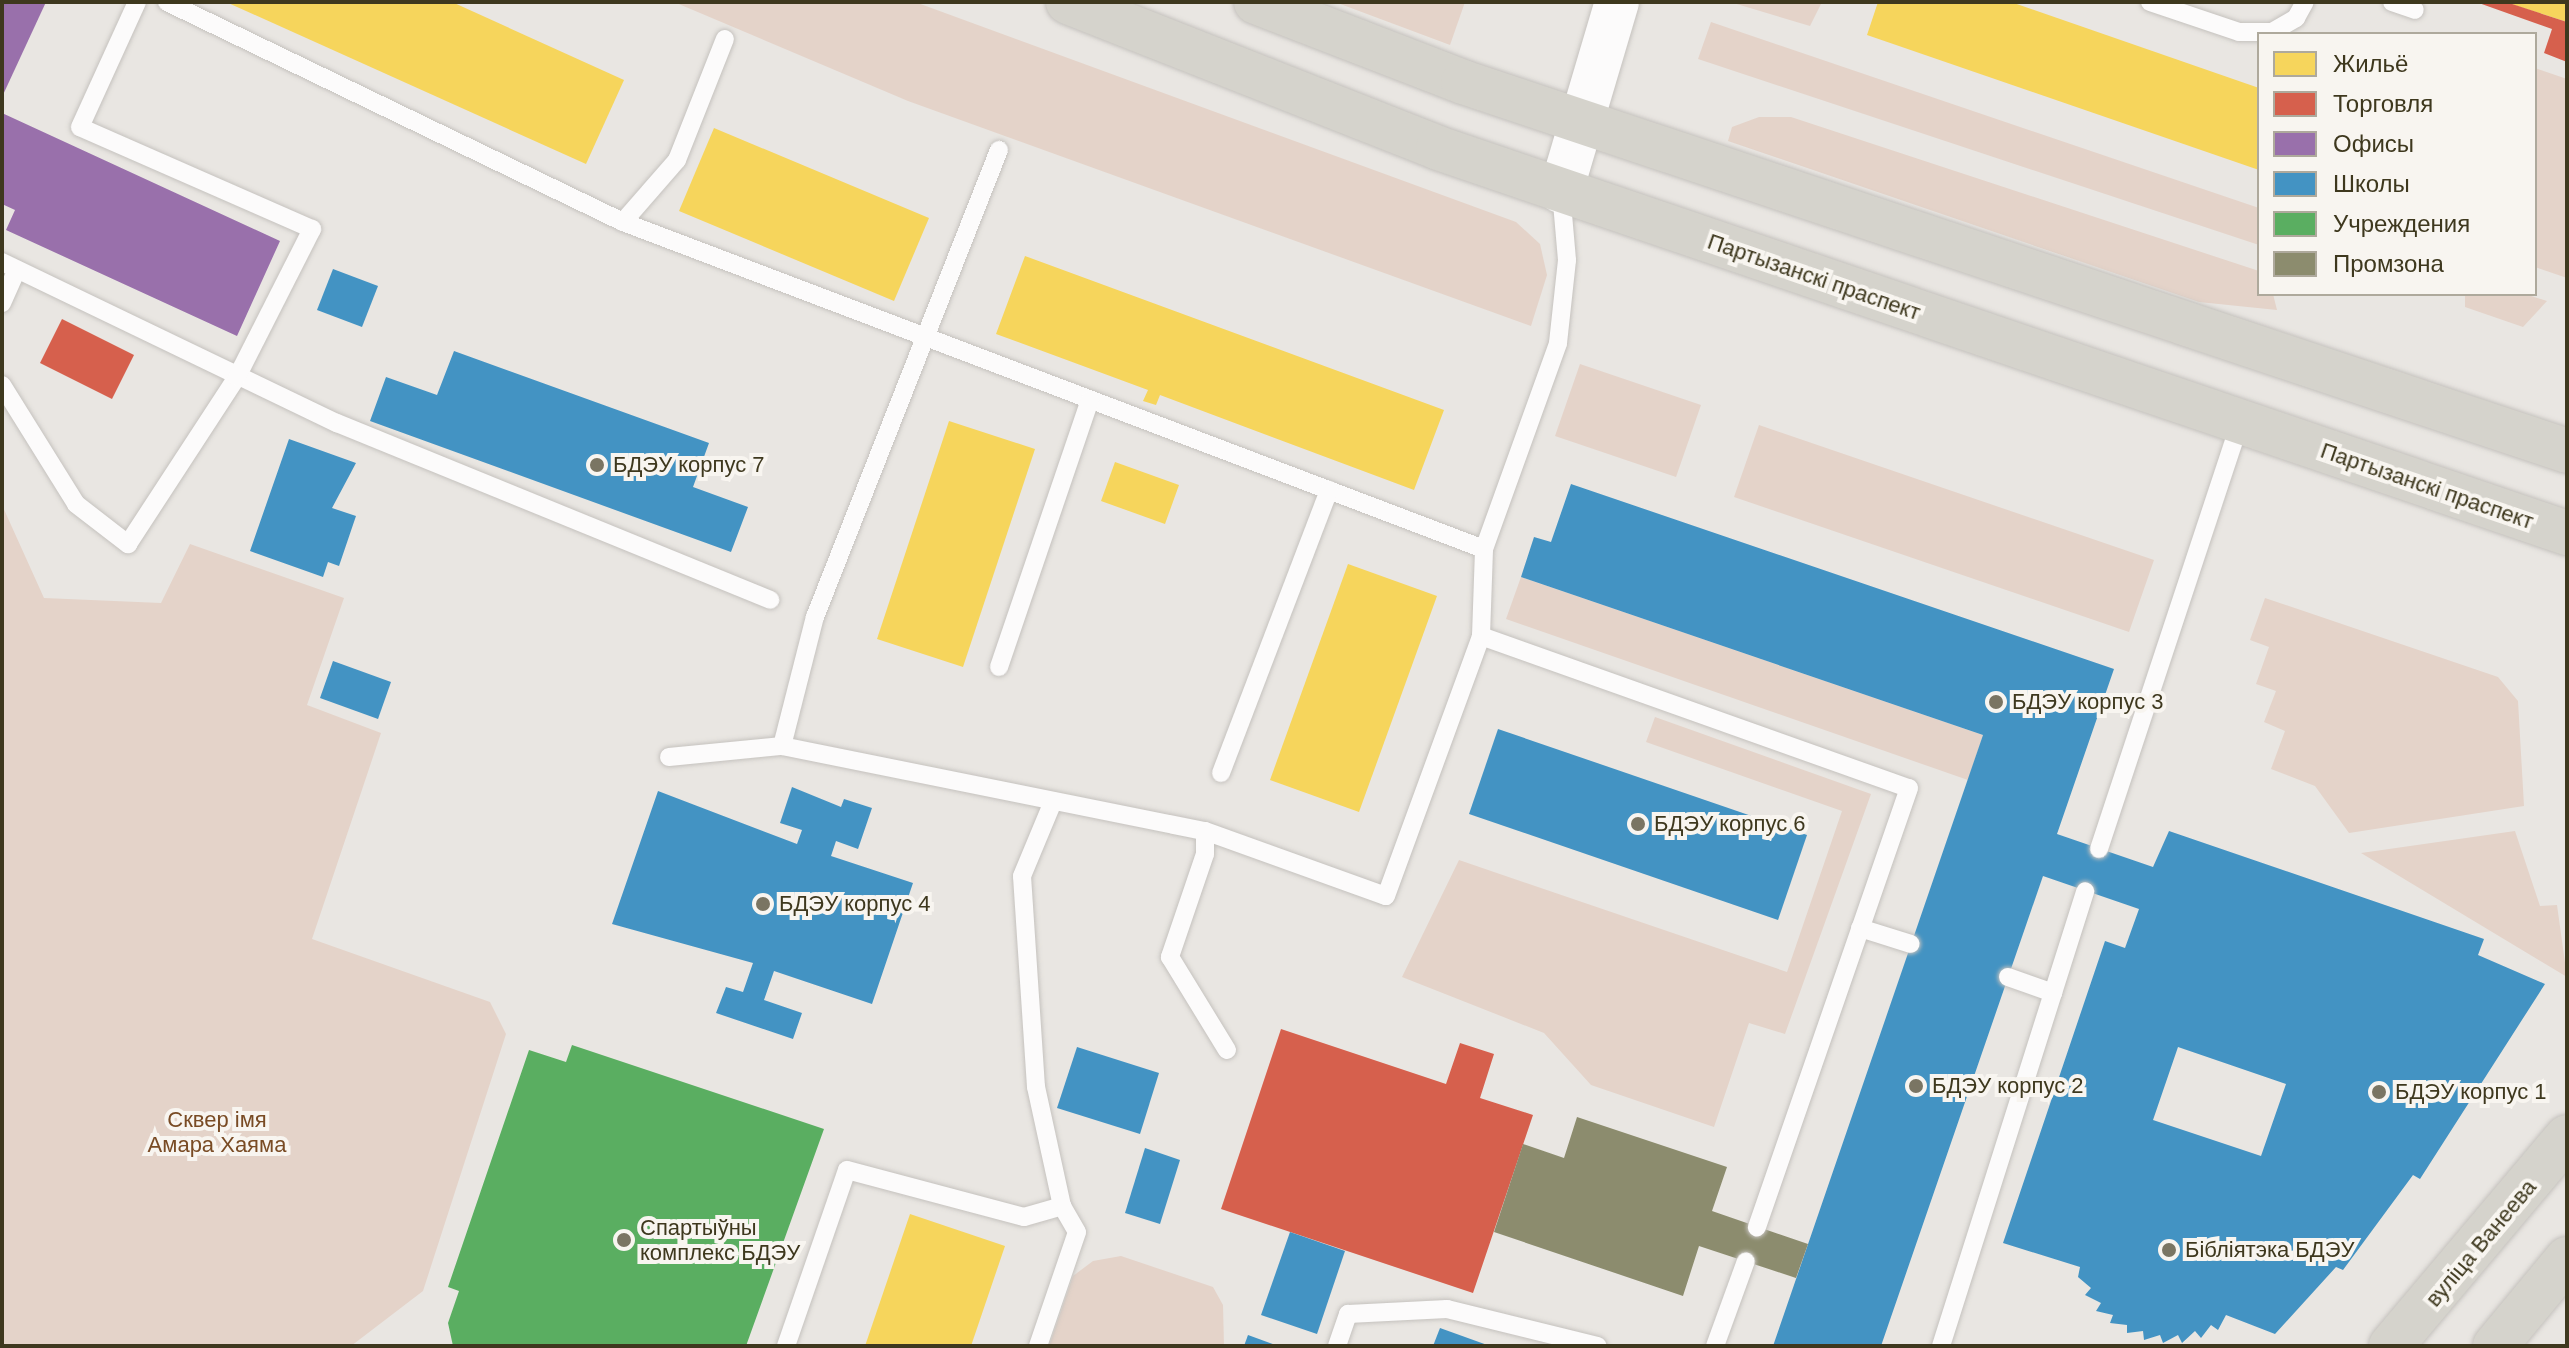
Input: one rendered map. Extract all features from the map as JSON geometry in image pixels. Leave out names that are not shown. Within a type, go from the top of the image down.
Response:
[{"type":"main road","name":"Партызанскі праспект","points":[[1068,2],[1561,191],[2567,533]]},
{"type":"main road","points":[[1256,2],[1581,121],[2567,451]]},
{"type":"main road","name":"вуліца Ванеева","points":[[2391,1346],[2567,1137]]},
{"type":"main road","points":[[2495,1346],[2567,1259]]},
{"type":"street","points":[[1561,191],[1617,2]]},
{"type":"lane","points":[[2,385],[76,504],[128,544],[237,377],[312,229],[80,127],[137,2]]},
{"type":"lane","points":[[167,2],[623,222],[1484,549]]},
{"type":"lane","points":[[2150,2],[2239,32],[2272,32],[2305,2]]},
{"type":"lane","points":[[2392,2],[2415,10]]},
{"type":"lane","points":[[623,222],[677,160],[725,39]]},
{"type":"lane","points":[[782,746],[815,617],[928,339],[999,150]]},
{"type":"lane","points":[[669,757],[782,746],[1052,804],[1205,831],[1386,896],[1481,636],[1484,549],[1558,343],[1567,260],[1561,191]]},
{"type":"lane","points":[[2,303],[9,266],[237,377],[770,600]]},
{"type":"lane","points":[[999,667],[1090,400]]},
{"type":"lane","points":[[2099,849],[2240,423]]},
{"type":"lane","points":[[1221,773],[1329,490]]},
{"type":"lane","points":[[1481,636],[1909,788],[1757,1227]]},
{"type":"lane","points":[[1038,1346],[1077,1232],[1062,1206],[1036,1087],[1022,876],[1052,804]]},
{"type":"lane","points":[[1205,831],[1205,854],[1170,957],[1227,1050]]},
{"type":"lane","points":[[1941,1346],[2085,891]]},
{"type":"lane","points":[[1860,928],[1911,944]]},
{"type":"lane","points":[[2008,977],[2053,993]]},
{"type":"lane","points":[[786,1346],[847,1170],[1024,1217],[1062,1206]]},
{"type":"lane","points":[[1715,1346],[1746,1261]]},
{"type":"lane","points":[[1337,1346],[1348,1314],[1447,1309],[1598,1346]]},
{"type":"green space","points":[[674,2],[915,2],[1516,222],[1540,244],[1547,275],[1531,326],[908,101]]},
{"type":"green space","points":[[1335,2],[1465,2],[1450,45]]},
{"type":"green space","points":[[1730,2],[1822,2],[1810,26]]},
{"type":"green space","points":[[1711,22],[2257,207],[2257,244],[1698,59]]},
{"type":"green space","points":[[2537,69],[2567,79],[2567,278],[2537,268]]},
{"type":"green space","points":[[1759,117],[1791,117],[2257,270],[2257,296],[2274,296],[2277,310],[2199,302],[1728,141],[1732,127]]},
{"type":"green space","points":[[2465,296],[2531,296],[2547,301],[2523,327],[2465,307]]},
{"type":"green space","points":[[1580,364],[1701,405],[1676,477],[1555,436]]},
{"type":"green space","points":[[1759,425],[2154,560],[2129,632],[1734,497]]},
{"type":"green space","name":"Сквер імя Амара Хаяма","points":[[2,505],[44,598],[161,603],[190,544],[344,598],[307,705],[381,733],[312,939],[490,1002],[506,1034],[423,1291],[351,1346],[2,1346]]},
{"type":"green space","points":[[1521,577],[1983,735],[1968,780],[1506,619]]},
{"type":"green space","points":[[2265,598],[2498,677],[2518,701],[2524,806],[2349,833],[2315,786],[2271,769],[2285,731],[2264,722],[2276,691],[2256,684],[2269,647],[2250,640]]},
{"type":"green space","points":[[1655,717],[1871,794],[1785,1034],[1749,1023],[1714,1127],[1591,1085],[1544,1033],[1402,977],[1459,860],[1787,972],[1842,811],[1646,742]]},
{"type":"green space","points":[[2515,831],[2540,906],[2557,905],[2567,977],[2361,853]]},
{"type":"green space","points":[[1121,1256],[1213,1287],[1223,1305],[1224,1346],[1049,1346],[1073,1276],[1093,1261]]},
{"type":"building: Жильё","points":[[226,2],[452,2],[624,80],[586,164]]},
{"type":"building: Жильё","points":[[1878,2],[2011,2],[2257,87],[2257,169],[1867,35]]},
{"type":"building: Жильё","points":[[2567,2],[2567,22],[2508,3]]},
{"type":"building: Жильё","points":[[714,128],[929,218],[894,301],[679,211]]},
{"type":"building: Жильё","points":[[1025,256],[1444,410],[1414,490],[1160,395],[1156,405],[1143,401],[1148,390],[996,334]]},
{"type":"building: Жильё","points":[[949,421],[1035,449],[963,667],[877,639]]},
{"type":"building: Жильё","points":[[1115,462],[1179,485],[1165,524],[1101,501]]},
{"type":"building: Жильё","points":[[1348,564],[1437,596],[1359,812],[1270,780]]},
{"type":"building: Жильё","points":[[910,1214],[1005,1246],[971,1346],[865,1346]]},
{"type":"building: Торговля","points":[[2476,2],[2506,2],[2567,22],[2567,62],[2544,53],[2552,29]]},
{"type":"building: Торговля","points":[[62,319],[134,355],[112,399],[40,363]]},
{"type":"building: Торговля","points":[[1281,1029],[1446,1084],[1460,1043],[1494,1054],[1480,1098],[1533,1115],[1473,1293],[1221,1209]]},
{"type":"building: Офисы","points":[[2,2],[46,2],[2,97]]},
{"type":"building: Офисы","points":[[2,113],[280,241],[237,336],[6,230],[15,210],[2,204]]},
{"type":"building: Школы","points":[[333,269],[378,286],[362,327],[317,310]]},
{"type":"building: Школы","name":"БДЭУ корпус 7","points":[[454,351],[709,443],[693,487],[748,507],[731,552],[370,421],[386,377],[437,395]]},
{"type":"building: Школы","points":[[289,439],[356,463],[332,508],[356,516],[339,566],[328,562],[323,577],[250,551]]},
{"type":"building: Школы","points":[[1571,484],[2114,669],[2057,834],[2153,867],[2169,831],[2484,939],[2478,955],[2545,984],[2420,1179],[2413,1175],[2343,1270],[2336,1267],[2275,1334],[2226,1315],[2218,1330],[2211,1325],[2201,1338],[2195,1331],[2182,1343],[2178,1335],[2163,1343],[2160,1335],[2144,1340],[2143,1331],[2127,1333],[2127,1325],[2110,1323],[2113,1315],[2096,1311],[2101,1303],[2085,1295],[2091,1288],[2078,1277],[2080,1267],[2003,1243],[2105,941],[2125,948],[2139,909],[2043,876],[1881,1346],[1773,1346],[1983,735],[1521,577],[1534,537],[1551,542]],"holes":[[[2178,1047],[2286,1084],[2261,1156],[2153,1120]]]},
{"type":"building: Школы","points":[[333,661],[391,682],[378,719],[320,698]]},
{"type":"building: Школы","name":"БДЭУ корпус 6","points":[[1498,729],[1807,835],[1778,920],[1469,814]]},
{"type":"building: Школы","name":"БДЭУ корпус 4","points":[[792,787],[841,807],[844,799],[872,808],[858,849],[836,841],[831,856],[913,883],[872,1004],[774,971],[764,1000],[802,1013],[793,1039],[716,1013],[726,987],[743,992],[753,963],[612,924],[658,791],[797,844],[802,830],[780,823]]},
{"type":"building: Школы","points":[[1077,1047],[1159,1073],[1140,1134],[1057,1108]]},
{"type":"building: Школы","points":[[1145,1148],[1180,1160],[1160,1224],[1125,1213]]},
{"type":"building: Школы","points":[[1290,1232],[1345,1251],[1317,1334],[1261,1315]]},
{"type":"building: Школы","points":[[1440,1328],[1490,1346],[1433,1346]]},
{"type":"building: Школы","points":[[1248,1335],[1278,1346],[1244,1346]]},
{"type":"building: Учреждения","name":"Спартыўны комплекс БДЭУ","points":[[572,1045],[824,1129],[746,1346],[453,1346],[448,1323],[459,1291],[448,1287],[529,1050],[566,1062]]},
{"type":"building: Промзона","points":[[1577,1117],[1727,1167],[1712,1211],[1808,1244],[1796,1278],[1699,1246],[1683,1296],[1494,1232],[1523,1144],[1564,1158]]},
{"type":"place","name":"БДЭУ корпус 7","points":[[597,465]]},
{"type":"place","name":"БДЭУ корпус 3","points":[[1996,702]]},
{"type":"place","name":"БДЭУ корпус 6","points":[[1638,824]]},
{"type":"place","name":"БДЭУ корпус 4","points":[[763,904]]},
{"type":"place","name":"БДЭУ корпус 2","points":[[1916,1086]]},
{"type":"place","name":"БДЭУ корпус 1","points":[[2379,1092]]},
{"type":"place","name":"Спартыўны комплекс БДЭУ","points":[[624,1240]]},
{"type":"place","name":"Бібліятэка БДЭУ","points":[[2169,1250]]}]
